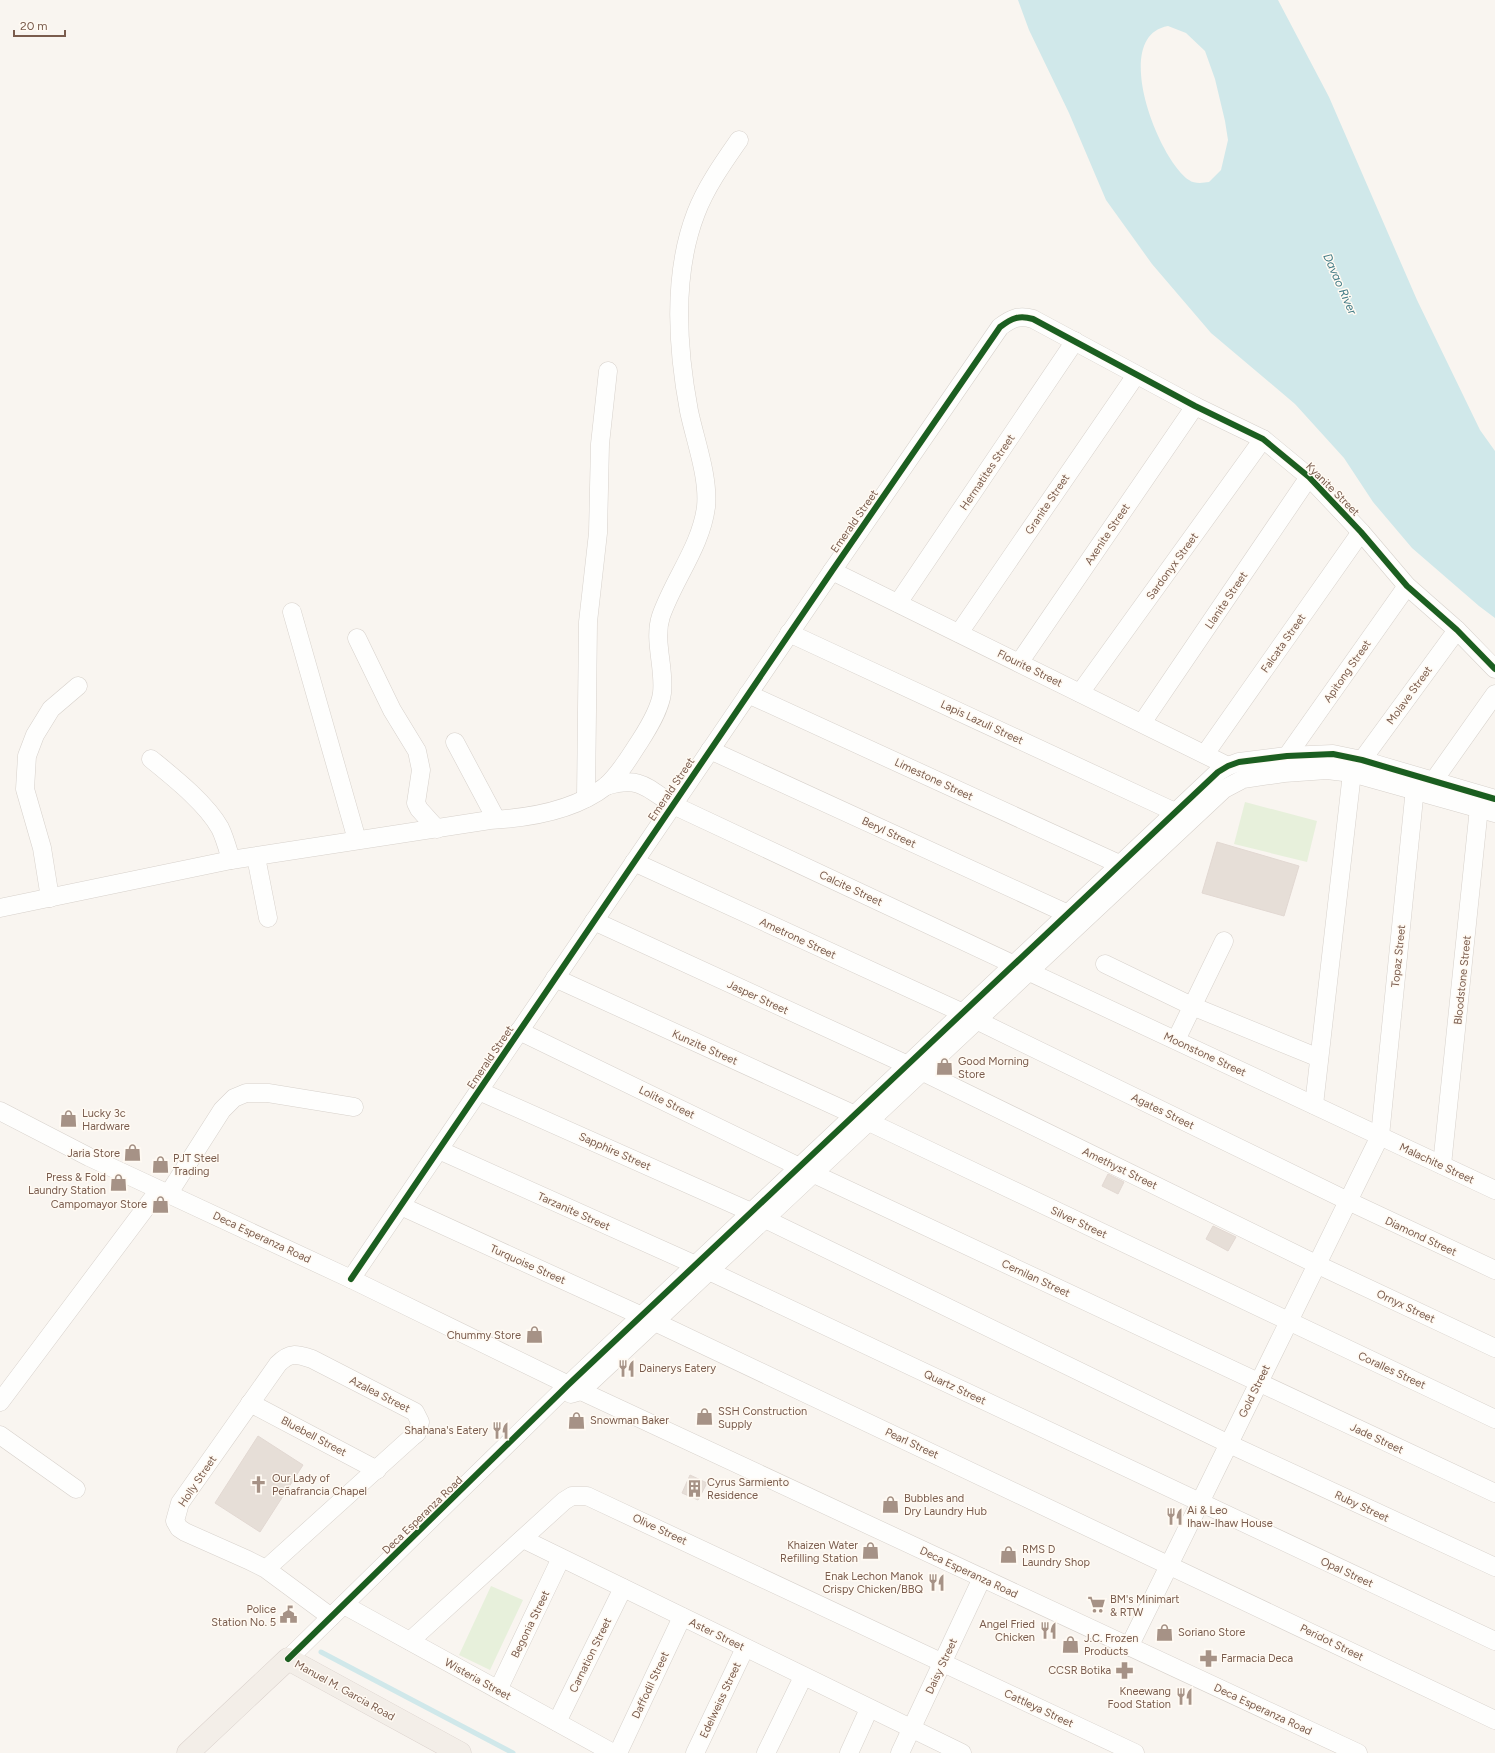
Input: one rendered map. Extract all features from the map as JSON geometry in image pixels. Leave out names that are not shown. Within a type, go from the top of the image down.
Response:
[{"type":"main road","name":"Manuel M. Garcia Road","points":[[188,1753],[288,1659],[460,1753]]},
{"type":"street","points":[[0,908],[231,860],[496,819],[532,816],[569,806],[606,786],[626,764],[656,712],[662,694],[662,668],[658,630],[661,616],[689,557],[706,507],[705,482],[689,411],[681,358],[681,279],[687,246],[696,213],[714,177],[739,140]]},
{"type":"street","name":"Kyanite Street","points":[[1016,317],[1024,316],[1033,319],[1195,406],[1263,439],[1309,477],[1361,532],[1407,586],[1457,630],[1495,669]]},
{"type":"street","name":"Emerald Street","points":[[351,1279],[832,570],[1000,327],[1016,317]]},
{"type":"street","name":"Hermatites Street","points":[[898,603],[1075,341]]},
{"type":"street","points":[[586,798],[588,622],[598,533],[600,444],[608,371]]},
{"type":"street","name":"Granite Street","points":[[959,633],[1136,375]]},
{"type":"street","name":"Axenite Street","points":[[1019,663],[1195,406]]},
{"type":"street","name":"Sardonyx Street","points":[[1080,693],[1263,439]]},
{"type":"street","name":"Llanite Street","points":[[1142,723],[1309,477]]},
{"type":"street","name":"Falcata Street","points":[[1205,754],[1361,532]]},
{"type":"street","name":"Flourite Street","points":[[832,570],[1228,766]]},
{"type":"street","name":"Apitong Street","points":[[1287,756],[1407,586]]},
{"type":"street","points":[[292,612],[357,840]]},
{"type":"street","name":"Molave Street","points":[[1357,766],[1457,630]]},
{"type":"street","name":"Lapis Lazuli Street","points":[[789,633],[1175,812]]},
{"type":"street","points":[[358,638],[392,710],[417,751],[421,770],[416,802],[419,809],[437,829]]},
{"type":"street","points":[[50,898],[42,848],[25,789],[27,756],[35,735],[51,709],[78,686]]},
{"type":"street","name":"Limestone Street","points":[[748,694],[1119,864]]},
{"type":"street","points":[[1422,785],[1495,694]]},
{"type":"street","points":[[455,742],[496,819]]},
{"type":"street","name":"Beryl Street","points":[[710,750],[1068,914]]},
{"type":"street","points":[[970,1017],[1014,964],[1175,812],[1228,766],[1254,760],[1287,756],[1333,754],[1357,766],[1490,807]]},
{"type":"street","points":[[151,759],[169,774],[205,809],[220,828],[231,860]]},
{"type":"street","points":[[575,1388],[970,1017],[1030,972],[1208,804],[1234,783],[1254,776],[1314,770],[1338,770],[1357,766]]},
{"type":"street","points":[[1314,1105],[1357,766]]},
{"type":"street","name":"Calcite Street","points":[[606,786],[631,781],[643,785],[673,804],[1030,972]]},
{"type":"street","name":"Topaz Street","points":[[1380,1136],[1422,785]]},
{"type":"street","name":"Bloodstone Street","points":[[1442,1165],[1490,807]]},
{"type":"street","points":[[256,857],[268,918]]},
{"type":"street","name":"Ametrone Street","points":[[634,862],[970,1017]]},
{"type":"street","name":"Jasper Street","points":[[594,921],[915,1069]]},
{"type":"street","points":[[1176,1040],[1224,940]]},
{"type":"street","points":[[1105,964],[1192,1006],[1319,1058]]},
{"type":"street","name":"Moonstone Street","points":[[1030,972],[1380,1136]]},
{"type":"street","name":"Kunzite Street","points":[[555,978],[862,1119]]},
{"type":"street","name":"Agates Street","points":[[970,1017],[1348,1201]]},
{"type":"street","name":"Lolite Street","points":[[519,1031],[807,1170]]},
{"type":"street","name":"Amethyst Street","points":[[915,1069],[1316,1264]]},
{"type":"street","name":"Sapphire Street","points":[[479,1091],[758,1216],[1228,1444]]},
{"type":"street","points":[[0,1402],[164,1192],[222,1110],[234,1098],[246,1093],[268,1093],[354,1107]]},
{"type":"street","name":"Deca Esperanza Road","points":[[0,1111],[89,1157],[351,1279],[575,1388],[1358,1753]]},
{"type":"street","name":"Silver Street","points":[[862,1119],[1288,1322]]},
{"type":"street","name":"Malachite Street","points":[[1380,1136],[1495,1190]]},
{"type":"street","name":"Gold Street","points":[[1129,1646],[1380,1136]]},
{"type":"street","name":"Tarzanite Street","points":[[439,1150],[702,1268]]},
{"type":"street","name":"Cernilan Street","points":[[807,1170],[1258,1383]]},
{"type":"street","name":"Diamond Street","points":[[1348,1201],[1495,1270]]},
{"type":"street","name":"Turquoise Street","points":[[401,1206],[648,1319]]},
{"type":"street","name":"Ornyx Street","points":[[1316,1264],[1495,1348]]},
{"type":"street","name":"Quartz Street","points":[[702,1268],[1200,1502]]},
{"type":"street","name":"Pearl Street","points":[[648,1319],[1169,1564]]},
{"type":"street","name":"Coralles Street","points":[[1288,1322],[1495,1419]]},
{"type":"street","name":"Holly Street","points":[[292,1355],[286,1357],[278,1364],[250,1403],[180,1503],[175,1521],[179,1528],[185,1532],[248,1560],[337,1611]]},
{"type":"street","name":"Azalea Street","points":[[266,1570],[417,1433],[420,1422],[415,1412],[312,1359],[292,1355]]},
{"type":"street","name":"Jade Street","points":[[1258,1383],[1495,1493]]},
{"type":"street","name":"Deca Esperanza Road","points":[[288,1659],[554,1400],[575,1388]]},
{"type":"street","name":"Bluebell Street","points":[[250,1403],[377,1470]]},
{"type":"street","points":[[0,1435],[76,1489]]},
{"type":"street","name":"Ruby Street","points":[[1228,1444],[1495,1567]]},
{"type":"street","name":"Olive Street","points":[[410,1641],[564,1501],[572,1496],[587,1496],[943,1663]]},
{"type":"street","name":"Opal Street","points":[[1200,1502],[1495,1641]]},
{"type":"street","name":"Aster Street","points":[[523,1539],[956,1752]]},
{"type":"street","name":"Begonia Street","points":[[498,1690],[561,1558]]},
{"type":"street","name":"Peridot Street","points":[[1169,1564],[1495,1720]]},
{"type":"street","name":"Daisy Street","points":[[900,1753],[982,1578]]},
{"type":"street","name":"Carnation Street","points":[[557,1722],[623,1588]]},
{"type":"street","name":"Wisteria Street","points":[[337,1611],[410,1641],[613,1753]]},
{"type":"street","name":"Daffodil Street","points":[[618,1753],[682,1617]]},
{"type":"street","name":"Edelweiss Street","points":[[695,1753],[745,1648]]},
{"type":"street","name":"Cattleya Street","points":[[943,1663],[1135,1753]]},
{"type":"street","points":[[766,1753],[803,1676]]},
{"type":"street","points":[[849,1753],[869,1709]]},
{"type":"green space","points":[[1245,802],[1317,821],[1307,862],[1234,844]]},
{"type":"green space","points":[[491,1586],[523,1600],[490,1670],[459,1655]]},
{"type":"water","name":"Davao River","points":[[1018,0],[1278,0],[1329,97],[1417,300],[1480,430],[1495,451],[1495,618],[1412,548],[1373,502],[1344,458],[1295,404],[1211,333],[1152,264],[1106,200],[1069,113],[1029,30]],"holes":[[[1168,26],[1186,33],[1205,51],[1215,79],[1228,140],[1221,170],[1209,182],[1196,183],[1189,180],[1177,168],[1164,148],[1153,125],[1145,99],[1141,74],[1142,51],[1151,35]]]},
{"type":"building","points":[[1217,842],[1299,866],[1284,916],[1202,893]]},
{"type":"building","points":[[1108,1174],[1124,1182],[1118,1194],[1102,1186]]},
{"type":"building","points":[[1213,1226],[1236,1237],[1228,1251],[1206,1239]]},
{"type":"building","name":"Our Lady of Peñafrancia Chapel","points":[[258,1436],[303,1465],[260,1532],[215,1503]]},
{"type":"building","name":"Cyrus Sarmiento Residence","points":[[690,1475],[707,1483],[698,1500],[682,1493]]},
{"type":"waterway","points":[[321,1652],[513,1753]]},
{"type":"cycle path","points":[[351,1279],[832,571],[1000,327],[1008,321],[1020,317],[1033,319],[1195,406],[1263,439],[1309,477],[1361,532],[1407,586],[1457,630],[1495,669]]},
{"type":"cycle path","points":[[288,1659],[568,1385],[1218,772],[1239,762],[1287,756],[1333,754],[1362,760],[1495,799]]},
{"type":"place","name":"Good Morning Store","points":[[945,1067]]},
{"type":"place","name":"Lucky 3c Hardware","points":[[69,1119]]},
{"type":"place","name":"Jaria Store","points":[[133,1153]]},
{"type":"place","name":"PJT Steel Trading","points":[[160,1164]]},
{"type":"place","name":"Press & Fold Laundry Station","points":[[119,1183]]},
{"type":"place","name":"Campomayor Store","points":[[160,1204]]},
{"type":"place","name":"Chummy Store","points":[[534,1335]]},
{"type":"place","name":"Dainerys Eatery","points":[[626,1368]]},
{"type":"place","name":"SSH Construction Supply","points":[[705,1417]]},
{"type":"place","name":"Snowman Baker","points":[[577,1420]]},
{"type":"place","name":"Shahana's Eatery","points":[[501,1430]]},
{"type":"place","name":"Our Lady of Peñafrancia Chapel","points":[[259,1484]]},
{"type":"place","name":"Cyrus Sarmiento Residence","points":[[694,1488]]},
{"type":"place","name":"Bubbles and Dry Laundry Hub","points":[[891,1504]]},
{"type":"place","name":"Ai & Leo Ihaw-Ihaw House","points":[[1174,1516]]},
{"type":"place","name":"Khaizen Water Refilling Station","points":[[871,1551]]},
{"type":"place","name":"RMS D Laundry Shop","points":[[1009,1555]]},
{"type":"place","name":"Enak Lechon Manok Crispy Chicken/BBQ","points":[[936,1582]]},
{"type":"place","name":"BM's Minimart & RTW","points":[[1097,1605]]},
{"type":"place","name":"Police Station No. 5","points":[[289,1615]]},
{"type":"place","name":"Angel Fried Chicken","points":[[1048,1630]]},
{"type":"place","name":"Soriano Store","points":[[1165,1632]]},
{"type":"place","name":"J.C. Frozen Products","points":[[1071,1644]]},
{"type":"place","name":"Farmacia Deca","points":[[1208,1658]]},
{"type":"place","name":"CCSR Botika","points":[[1124,1670]]},
{"type":"place","name":"Kneewang Food Station","points":[[1184,1697]]}]
